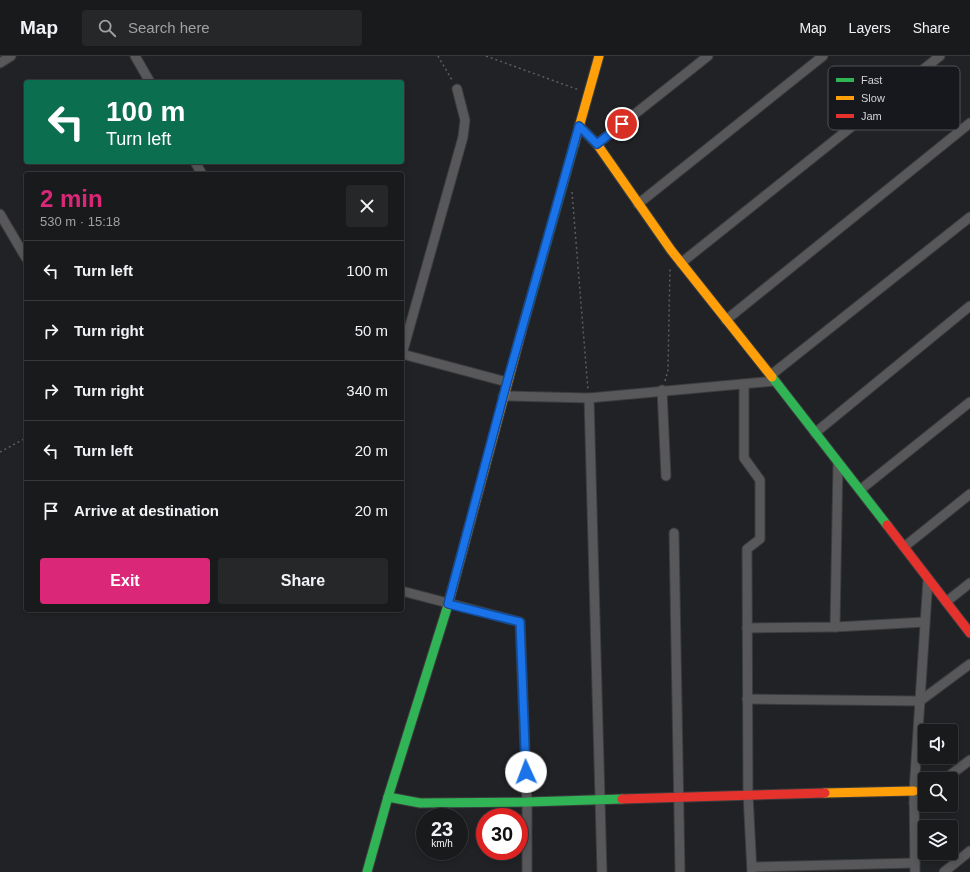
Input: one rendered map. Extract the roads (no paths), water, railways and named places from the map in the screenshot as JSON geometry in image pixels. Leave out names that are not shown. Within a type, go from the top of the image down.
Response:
[{"type":"street","points":[[0,63],[10,56]]},
{"type":"street","points":[[367,872],[388,797],[448,604],[503,396],[599,56]]},
{"type":"street","points":[[597,144],[708,56]]},
{"type":"street","points":[[638,204],[823,56]]},
{"type":"street","points":[[927,66],[940,56]]},
{"type":"street","points":[[139,57],[149,80]]},
{"type":"street","points":[[404,347],[463,137],[464,120],[457,89]]},
{"type":"street","points":[[726,320],[970,123]]},
{"type":"street","points":[[579,126],[597,144],[670,250],[773,378],[970,632]]},
{"type":"street","points":[[681,263],[847,130]]},
{"type":"street","points":[[0,214],[24,255]]},
{"type":"street","points":[[503,396],[588,398],[662,390],[744,384],[773,378],[970,216]]},
{"type":"street","points":[[815,433],[970,306]]},
{"type":"street","points":[[404,355],[507,382]]},
{"type":"street","points":[[744,384],[744,458],[760,480],[760,539],[747,549],[748,794],[752,870],[915,868],[914,791],[928,579]]},
{"type":"street","points":[[662,390],[666,476]]},
{"type":"street","points":[[588,398],[602,872]]},
{"type":"street","points":[[860,490],[970,402]]},
{"type":"street","points":[[835,627],[838,463]]},
{"type":"street","points":[[904,547],[970,494]]},
{"type":"street","points":[[674,533],[680,872]]},
{"type":"street","points":[[946,602],[970,583]]},
{"type":"street","points":[[404,593],[520,622],[527,802],[527,872]]},
{"type":"street","points":[[747,628],[835,627],[925,622]]},
{"type":"street","points":[[747,699],[920,701],[970,664]]},
{"type":"street","points":[[954,772],[970,760]]},
{"type":"street","points":[[388,797],[420,803],[527,802],[748,794],[914,791]]},
{"type":"street","points":[[914,803],[918,800]]},
{"type":"street","points":[[944,872],[970,851]]}]
